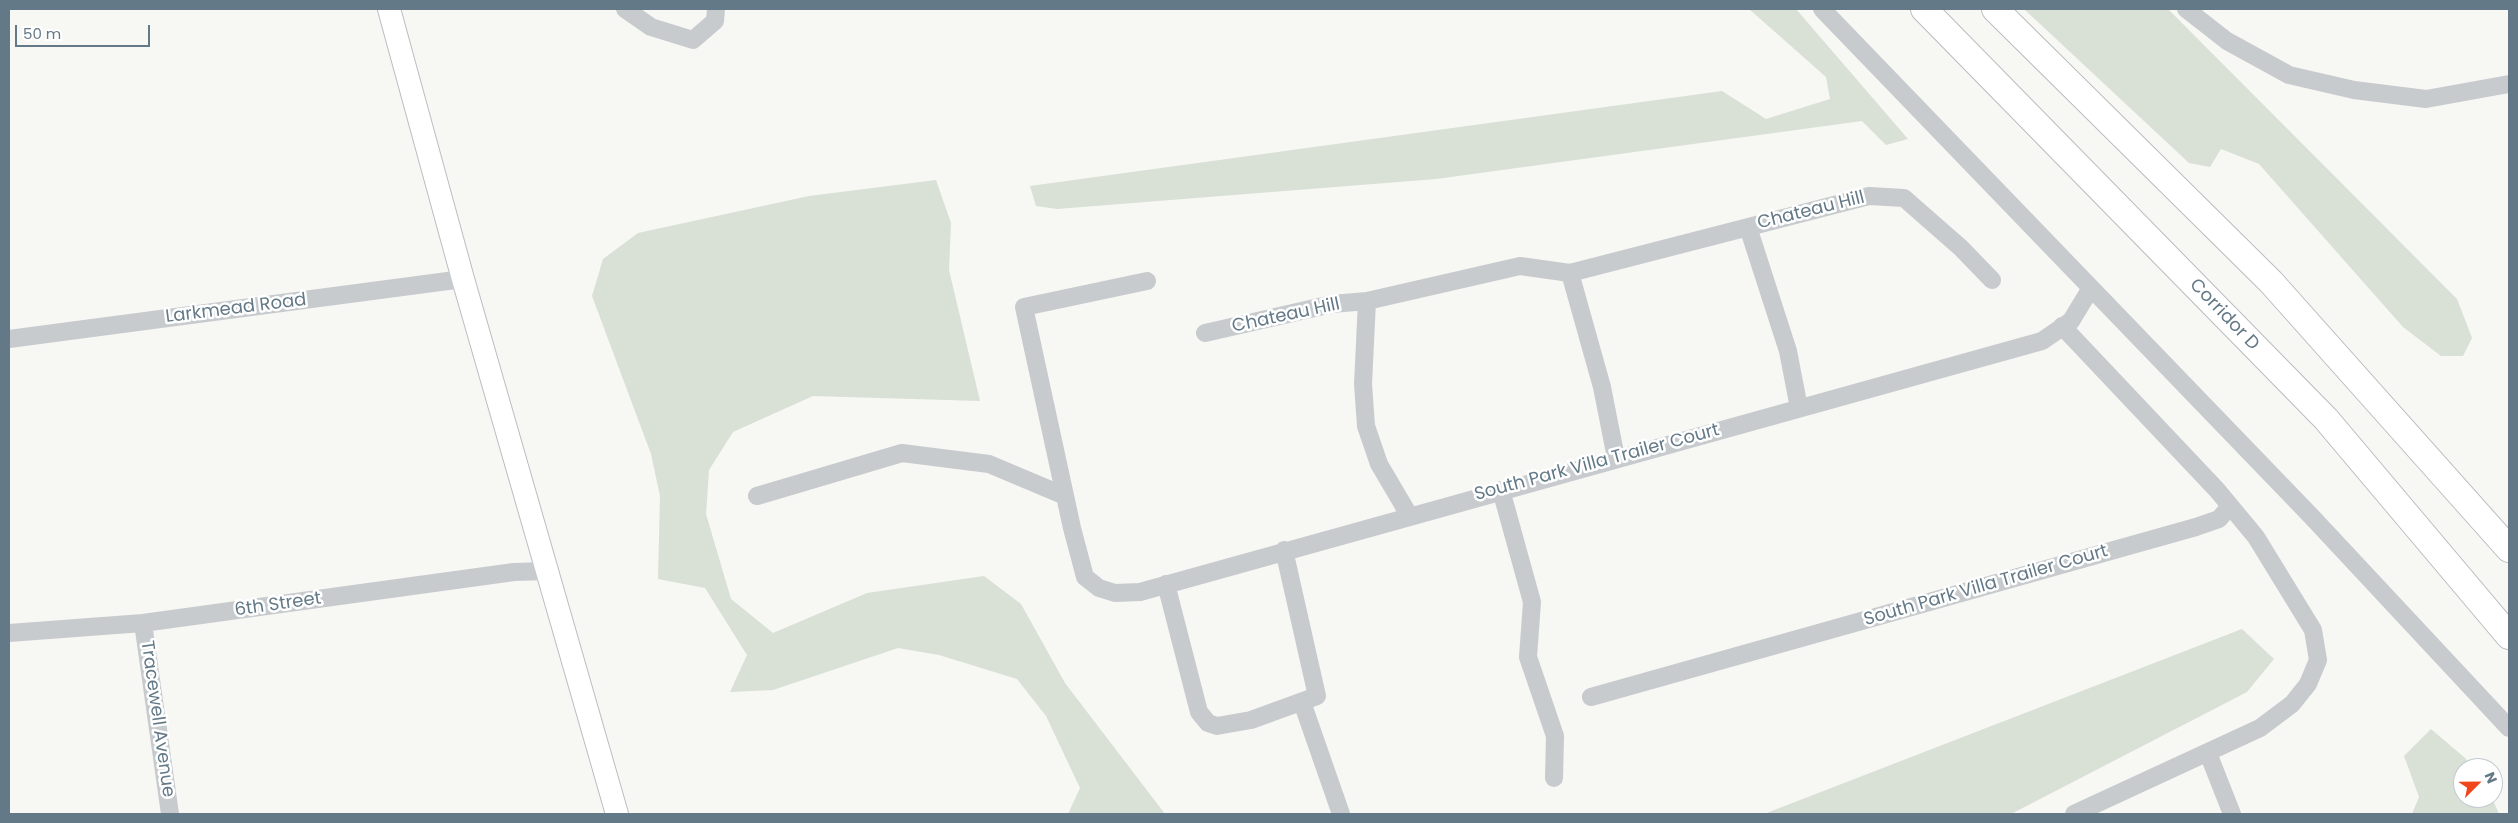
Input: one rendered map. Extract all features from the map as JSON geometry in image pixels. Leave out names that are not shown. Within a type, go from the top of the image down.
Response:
[{"type":"highway","name":"Corridor D","points":[[1924,9],[2326,419],[2509,636]]},
{"type":"highway","points":[[1995,9],[2271,282],[2509,549]]},
{"type":"main road","points":[[389,9],[463,279],[617,814]]},
{"type":"street","points":[[625,9],[651,27],[693,40],[714,21],[716,9]]},
{"type":"street","points":[[1822,9],[2312,517],[2509,728]]},
{"type":"street","points":[[2186,9],[2227,41],[2290,76],[2345,88],[2426,99],[2509,84]]},
{"type":"street","name":"Chateau Hill","points":[[1205,333],[1332,304],[1367,301],[1520,266],[1570,274],[1869,196],[1904,198],[1961,248],[1992,280]]},
{"type":"street","name":"Chateau Hill","points":[[1748,227],[1788,351],[1799,408]]},
{"type":"street","points":[[1570,274],[1602,387],[1616,458]]},
{"type":"street","name":"Larkmead Road","points":[[9,338],[463,279]]},
{"type":"street","points":[[1065,496],[1024,307],[1147,281]]},
{"type":"street","name":"South Park Villa Trailer Court","points":[[1065,496],[1085,577],[1099,588],[1115,593],[1140,592],[1284,550],[2042,341],[2071,320],[2091,288]]},
{"type":"street","name":"Chateau Hill","points":[[1367,301],[1363,384],[1366,426],[1379,464],[1410,515]]},
{"type":"street","points":[[2062,326],[2230,506],[2256,537],[2313,630],[2318,660],[2308,684],[2292,704],[2260,728],[2074,814]]},
{"type":"street","points":[[757,496],[902,452],[990,464],[1065,496]]},
{"type":"street","points":[[1501,490],[1532,602],[1528,657],[1555,736],[1554,778]]},
{"type":"street","name":"South Park Villa Trailer Court","points":[[1591,697],[2196,527],[2219,519],[2230,506]]},
{"type":"street","points":[[1166,584],[1199,712],[1208,723],[1217,726],[1251,720],[1317,696],[1284,550]]},
{"type":"street","name":"6th Street","points":[[9,634],[143,623],[514,572],[548,571]]},
{"type":"street","name":"Tracewell Avenue","points":[[143,623],[170,814]]},
{"type":"street","points":[[1302,702],[1340,814]]},
{"type":"street","points":[[2208,753],[2232,814]]},
{"type":"shaded area","points":[[1749,9],[1796,9],[1908,139],[1886,145],[1862,121],[1436,179],[1057,209],[1036,206],[1030,186],[1722,91],[1766,119],[1830,99],[1826,77]]},
{"type":"shaded area","points":[[2024,9],[2168,9],[2457,299],[2472,338],[2463,356],[2441,356],[2403,327],[2259,164],[2221,149],[2210,167],[2189,163]]},
{"type":"shaded area","points":[[936,180],[951,223],[949,270],[980,401],[813,396],[733,432],[709,470],[706,514],[731,599],[773,633],[867,593],[984,576],[1021,604],[1065,683],[1165,814],[1068,814],[1080,788],[1046,716],[1017,679],[939,655],[898,648],[773,690],[730,692],[747,655],[705,588],[658,579],[660,496],[651,454],[592,296],[603,259],[638,233],[809,196]]},
{"type":"shaded area","points":[[2242,629],[2274,659],[2247,692],[2011,814],[1764,814]]},
{"type":"shaded area","points":[[2431,729],[2465,758],[2453,758],[2453,808],[2496,808],[2499,814],[2412,814],[2419,797],[2404,756]]}]
